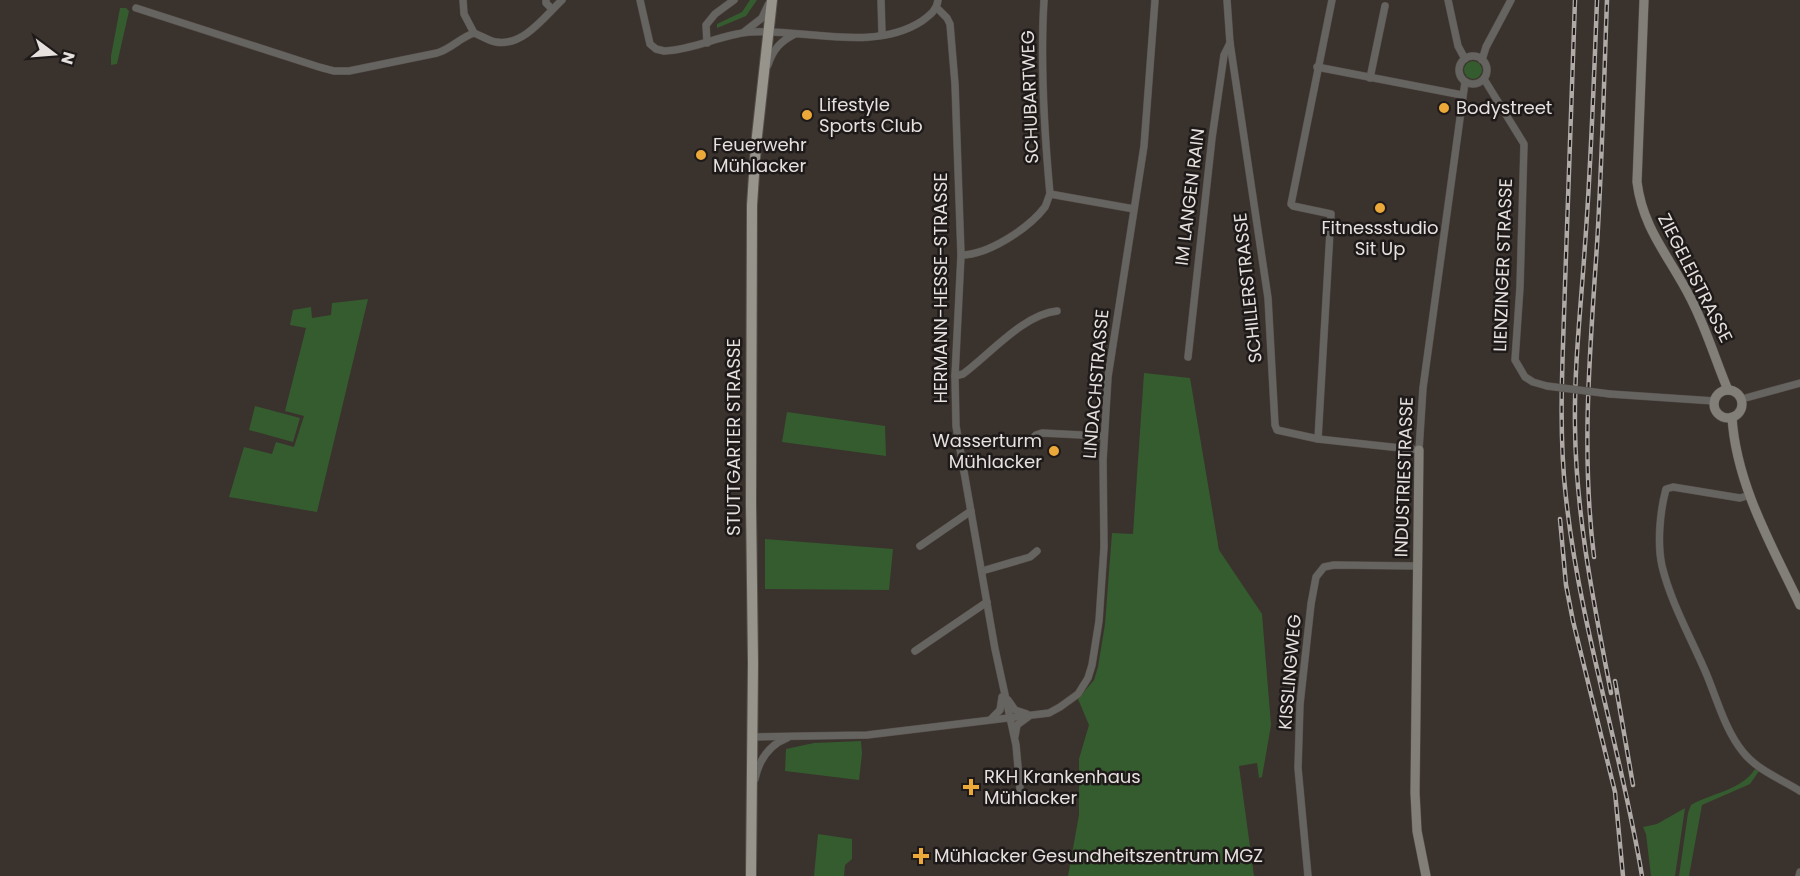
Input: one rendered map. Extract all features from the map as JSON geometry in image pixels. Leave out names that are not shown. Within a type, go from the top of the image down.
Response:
[{"type":"main road","name":"STUTTGARTER STRASSE","points":[[751,876],[753,737],[751,225],[753,171],[771,0]]},
{"type":"street","points":[[463,0],[464,14],[474,33],[494,42],[510,41],[527,32],[562,0]]},
{"type":"street","points":[[546,0],[552,9]]},
{"type":"street","points":[[640,0],[650,44],[656,49],[672,51],[742,33],[768,31],[846,37],[882,34],[917,24],[938,4]]},
{"type":"street","points":[[708,42],[706,25],[715,14],[734,0]]},
{"type":"street","points":[[742,33],[762,18],[771,0]]},
{"type":"street","points":[[880,0],[882,34]]},
{"type":"street","name":"SCHUBARTWEG","points":[[1044,0],[1041,40],[1044,130],[1050,194]]},
{"type":"street","name":"LINDACHSTRASSE","points":[[1009,718],[1049,713],[1060,707],[1078,694],[1089,678],[1092,665],[1099,621],[1104,548],[1103,436],[1109,363],[1144,146],[1155,0]]},
{"type":"street","name":"SCHILLERSTRASSE","points":[[1227,0],[1230,43],[1268,298],[1275,427],[1281,431],[1318,439],[1419,450]]},
{"type":"street","points":[[1318,439],[1331,214],[1291,204],[1332,0]]},
{"type":"street","points":[[1448,0],[1458,46],[1465,59]]},
{"type":"street","points":[[1482,60],[1486,47],[1511,0]]},
{"type":"street","name":"ZIEGELEISTRASSE","points":[[1644,0],[1638,172],[1640,200],[1651,232],[1692,300],[1716,355],[1728,390]]},
{"type":"street","name":"HERMANN-HESSE-STRASSE","points":[[938,4],[950,24],[955,84],[961,255],[955,376],[956,426],[1002,686],[1016,745],[1020,789]]},
{"type":"street","points":[[1370,78],[1385,6]]},
{"type":"street","points":[[136,8],[334,71],[349,71],[438,53],[474,33]]},
{"type":"street","points":[[763,81],[775,49],[782,41],[795,33]]},
{"type":"street","name":"IM LANGEN RAIN","points":[[1188,357],[1212,138],[1224,55],[1230,43]]},
{"type":"street","points":[[1472,56],[1482,60],[1487,67],[1484,79],[1477,84],[1465,82],[1459,70],[1465,59],[1472,56]]},
{"type":"street","points":[[1317,67],[1462,95]]},
{"type":"street","name":"LIENZINGER STRASSE","points":[[1484,79],[1524,144],[1520,287],[1515,360],[1525,377],[1547,386],[1610,394],[1714,401]]},
{"type":"street","name":"INDUSTRIESTRASSE","points":[[1426,876],[1417,831],[1415,793],[1419,450],[1423,388],[1465,82]]},
{"type":"street","points":[[961,255],[972,255],[1007,238],[1046,206],[1050,194],[1134,209]]},
{"type":"street","points":[[955,376],[963,374],[1031,321],[1044,314],[1057,311]]},
{"type":"street","points":[[1742,399],[1800,383]]},
{"type":"street","points":[[1728,390],[1736,392],[1742,399],[1739,412],[1732,417],[1727,418],[1719,414],[1714,406],[1719,393],[1728,390]]},
{"type":"street","points":[[1732,417],[1740,460],[1750,495],[1799,602]]},
{"type":"street","points":[[1032,439],[1042,433],[1103,436]]},
{"type":"street","points":[[1750,495],[1740,498],[1673,487],[1666,489],[1661,525],[1662,567],[1731,732],[1743,752],[1754,763],[1800,791]]},
{"type":"street","points":[[920,546],[971,511]]},
{"type":"street","points":[[982,571],[1027,558],[1036,551]]},
{"type":"street","name":"KISSLINGWEG","points":[[1308,876],[1298,768],[1300,705],[1316,577],[1324,567],[1334,565],[1418,566]]},
{"type":"street","points":[[915,651],[987,602]]},
{"type":"street","points":[[1002,686],[1015,710],[1026,714],[1036,714]]},
{"type":"street","name":"HERMANN-HESSE-STRASSE","points":[[988,720],[1000,710],[1002,686]]},
{"type":"street","points":[[1016,745],[1017,725],[1036,714]]},
{"type":"street","points":[[753,737],[867,735],[1009,718]]},
{"type":"street","points":[[988,720],[1005,727],[1016,745]]},
{"type":"street","points":[[752,801],[756,774],[766,753],[777,742],[792,736]]},
{"type":"green space","points":[[750,0],[757,0],[746,16],[717,28],[717,24],[742,12]]},
{"type":"green space","points":[[120,8],[126,8],[129,11],[117,64],[111,65],[111,56]]},
{"type":"green space","points":[[1473,61],[1479,64],[1482,70],[1479,76],[1473,79],[1467,76],[1464,70],[1467,64]]},
{"type":"green space","points":[[368,299],[317,512],[229,497],[244,447],[272,454],[276,442],[294,447],[304,416],[285,411],[306,328],[290,325],[293,310],[311,307],[312,318],[331,315],[332,303]]},
{"type":"green space","points":[[1144,373],[1190,378],[1219,550],[1262,614],[1271,725],[1262,777],[1259,778],[1257,763],[1239,766],[1254,876],[1068,876],[1079,815],[1079,759],[1089,725],[1078,699],[1094,680],[1098,667],[1105,624],[1112,533],[1133,534]]},
{"type":"green space","points":[[255,406],[300,418],[293,442],[249,430]]},
{"type":"green space","points":[[787,412],[885,426],[886,456],[782,442]]},
{"type":"green space","points":[[765,539],[893,549],[889,590],[765,589]]},
{"type":"green space","points":[[861,741],[859,780],[785,771],[786,749],[814,743]]},
{"type":"green space","points":[[1755,769],[1759,771],[1750,784],[1702,805],[1689,876],[1679,876],[1691,805],[1735,786]]},
{"type":"green space","points":[[1685,808],[1675,876],[1651,876],[1646,834],[1643,827],[1657,824]]},
{"type":"green space","points":[[818,834],[852,839],[852,859],[845,865],[844,876],[814,876]]},
{"type":"railway","points":[[1575,0],[1562,365],[1564,472],[1572,546],[1581,594],[1642,876]]},
{"type":"railway","points":[[1597,0],[1575,427],[1582,527],[1611,693]]},
{"type":"railway","points":[[1594,557],[1587,440],[1607,0]]},
{"type":"railway","points":[[1560,519],[1566,585],[1573,621],[1615,792],[1623,876]]},
{"type":"railway","points":[[1615,681],[1633,785]]},
{"type":"place","name":"Bodystreet","points":[[1444,108]]},
{"type":"place","name":"Lifestyle Sports Club","points":[[807,115]]},
{"type":"place","name":"Feuerwehr Mühlacker","points":[[701,155]]},
{"type":"place","name":"Fitnessstudio Sit Up","points":[[1380,208]]},
{"type":"place","name":"Wasserturm Mühlacker","points":[[1054,451]]},
{"type":"place","name":"RKH Krankenhaus Mühlacker","points":[[971,787]]},
{"type":"place","name":"Mühlacker Gesundheitszentrum MGZ","points":[[921,856]]}]
